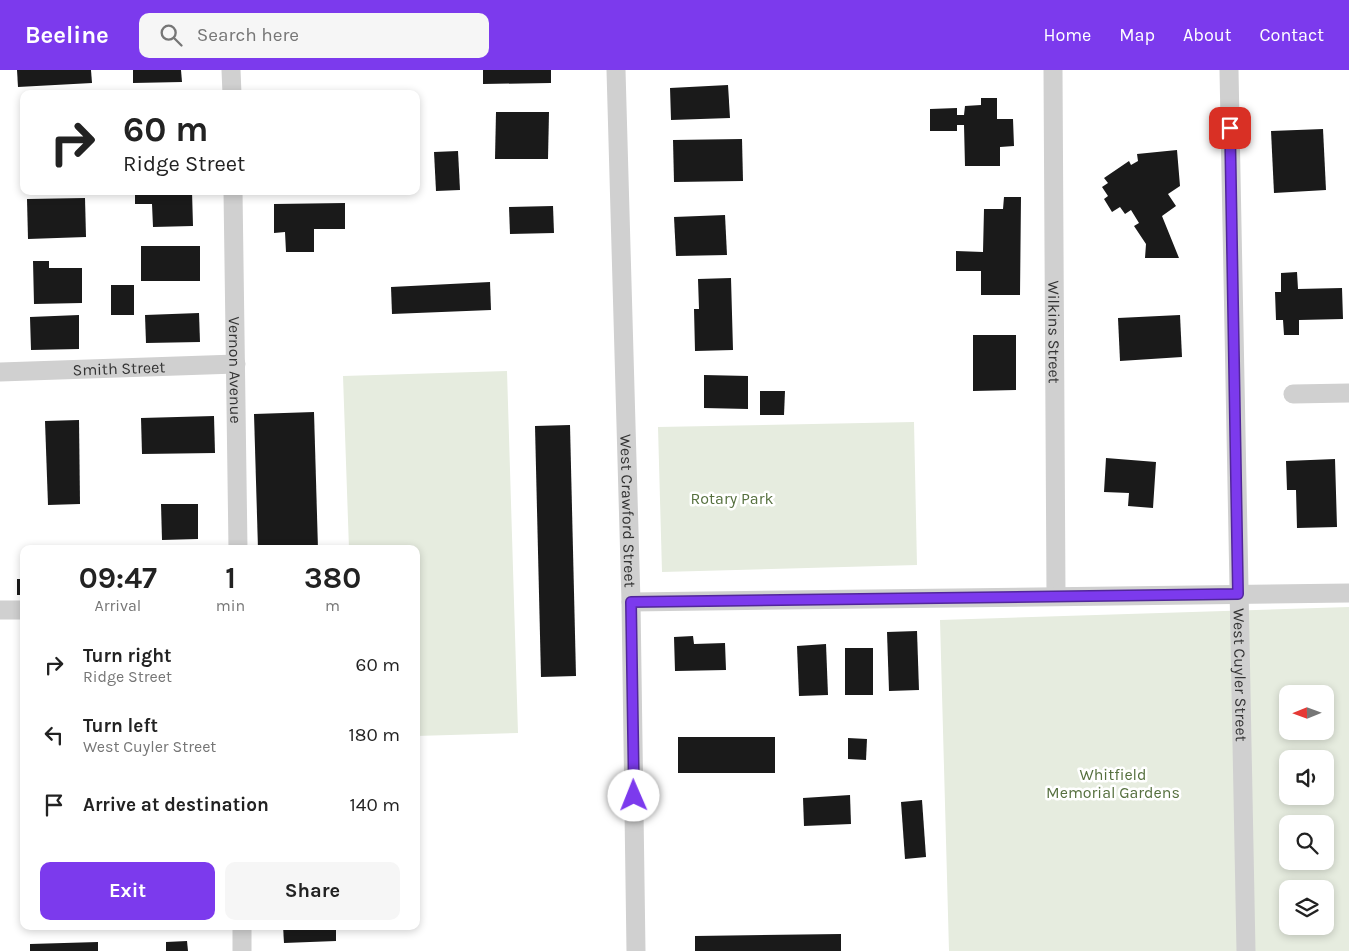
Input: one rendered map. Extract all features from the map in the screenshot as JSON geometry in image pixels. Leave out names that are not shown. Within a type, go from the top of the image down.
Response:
[{"type":"street","points":[[232,70],[232,90]]},
{"type":"street","name":"West Crawford Street","points":[[616,70],[631,602],[636,951]]},
{"type":"street","name":"Wilkins Street","points":[[1053,70],[1056,596]]},
{"type":"street","name":"West Cuyler Street","points":[[1229,70],[1246,951]]},
{"type":"street","name":"Vernon Avenue","points":[[234,195],[238,545]]},
{"type":"street","name":"Smith Street","points":[[0,372],[236,364]]},
{"type":"street","points":[[1293,394],[1349,393]]},
{"type":"street","points":[[631,602],[1349,593]]},
{"type":"street","points":[[0,610],[20,610]]},
{"type":"street","points":[[242,930],[242,951]]},
{"type":"green space","points":[[507,371],[518,733],[420,736],[420,545],[349,545],[343,376]]},
{"type":"green space","name":"Rotary Park","points":[[914,422],[917,565],[662,572],[658,427]]},
{"type":"green space","name":"Whitfield Memorial Gardens","points":[[1349,607],[1349,951],[949,951],[940,620]]},
{"type":"building","points":[[17,70],[91,70],[92,83],[18,87]]},
{"type":"building","points":[[133,70],[181,70],[182,82],[133,83]]},
{"type":"building","points":[[483,70],[551,70],[551,83],[483,84]]},
{"type":"building","points":[[728,85],[730,118],[671,120],[670,88]]},
{"type":"building","points":[[981,98],[997,98],[997,119],[1013,119],[1014,146],[1000,147],[1000,166],[965,166],[964,125],[957,125],[957,131],[930,131],[930,109],[957,108],[957,115],[964,115],[965,106],[981,105]]},
{"type":"building","points":[[496,112],[549,112],[548,159],[495,159]]},
{"type":"building","points":[[1323,129],[1326,190],[1274,193],[1271,131]]},
{"type":"building","points":[[742,139],[743,181],[674,182],[673,140]]},
{"type":"building","points":[[1177,150],[1180,186],[1168,194],[1176,206],[1162,216],[1179,258],[1145,258],[1146,244],[1134,226],[1139,223],[1131,210],[1125,214],[1120,207],[1112,212],[1104,199],[1108,196],[1102,187],[1108,183],[1104,178],[1129,161],[1131,165],[1138,161],[1137,154]]},
{"type":"building","points":[[458,151],[460,190],[436,191],[434,152]]},
{"type":"building","points":[[135,195],[192,195],[193,226],[153,227],[152,204],[135,204]]},
{"type":"building","points":[[1004,197],[1021,197],[1020,295],[981,295],[981,271],[956,271],[956,251],[983,252],[984,209],[1003,209]]},
{"type":"building","points":[[85,198],[86,237],[28,239],[27,199]]},
{"type":"building","points":[[345,203],[345,229],[314,229],[314,252],[286,252],[285,232],[274,233],[274,204]]},
{"type":"building","points":[[553,206],[554,233],[510,234],[509,207]]},
{"type":"building","points":[[725,215],[727,255],[676,256],[674,217]]},
{"type":"building","points":[[141,246],[200,246],[200,281],[141,281]]},
{"type":"building","points":[[33,261],[49,261],[49,268],[82,268],[82,303],[34,304]]},
{"type":"building","points":[[1297,272],[1298,289],[1342,288],[1343,319],[1299,320],[1299,335],[1284,335],[1283,320],[1276,320],[1275,292],[1281,292],[1281,273]]},
{"type":"building","points":[[731,278],[733,350],[695,351],[694,309],[699,309],[698,279]]},
{"type":"building","points":[[490,282],[491,310],[392,314],[391,287]]},
{"type":"building","points":[[111,285],[134,285],[134,315],[111,315]]},
{"type":"building","points":[[199,313],[200,342],[146,343],[145,315]]},
{"type":"building","points":[[79,315],[79,349],[31,350],[30,317]]},
{"type":"building","points":[[1180,315],[1182,357],[1120,361],[1118,318]]},
{"type":"building","points":[[973,335],[1016,335],[1016,390],[973,391]]},
{"type":"building","points":[[704,375],[748,376],[748,409],[704,408]]},
{"type":"building","points":[[760,391],[785,391],[784,415],[760,415]]},
{"type":"building","points":[[314,412],[318,545],[258,545],[254,414]]},
{"type":"building","points":[[214,416],[215,453],[142,454],[141,418]]},
{"type":"building","points":[[79,420],[80,504],[48,505],[45,421]]},
{"type":"building","points":[[570,425],[576,676],[541,677],[535,426]]},
{"type":"building","points":[[1106,458],[1156,462],[1153,508],[1128,506],[1129,493],[1104,492]]},
{"type":"building","points":[[1335,459],[1337,527],[1297,528],[1296,490],[1287,490],[1286,461]]},
{"type":"building","points":[[161,504],[198,504],[198,539],[162,540]]},
{"type":"building","points":[[17,579],[20,579],[20,595],[17,595]]},
{"type":"building","points":[[917,631],[919,690],[889,691],[887,632]]},
{"type":"building","points":[[693,636],[694,644],[725,643],[726,670],[675,671],[674,637]]},
{"type":"building","points":[[826,644],[828,695],[799,696],[797,646]]},
{"type":"building","points":[[845,648],[873,648],[873,695],[845,695]]},
{"type":"building","points":[[678,737],[775,737],[775,773],[678,773]]},
{"type":"building","points":[[848,738],[867,739],[866,760],[848,759]]},
{"type":"building","points":[[850,795],[851,824],[804,826],[803,798]]},
{"type":"building","points":[[922,800],[926,857],[905,859],[901,802]]},
{"type":"building","points":[[283,930],[336,930],[336,941],[284,943]]},
{"type":"building","points":[[841,934],[841,951],[695,951],[695,936]]},
{"type":"building","points":[[187,941],[188,951],[166,951],[166,942]]},
{"type":"building","points":[[98,942],[98,951],[30,951],[30,944]]},
{"type":"route","points":[[634,796],[631,602],[1238,594],[1230,128]]}]
